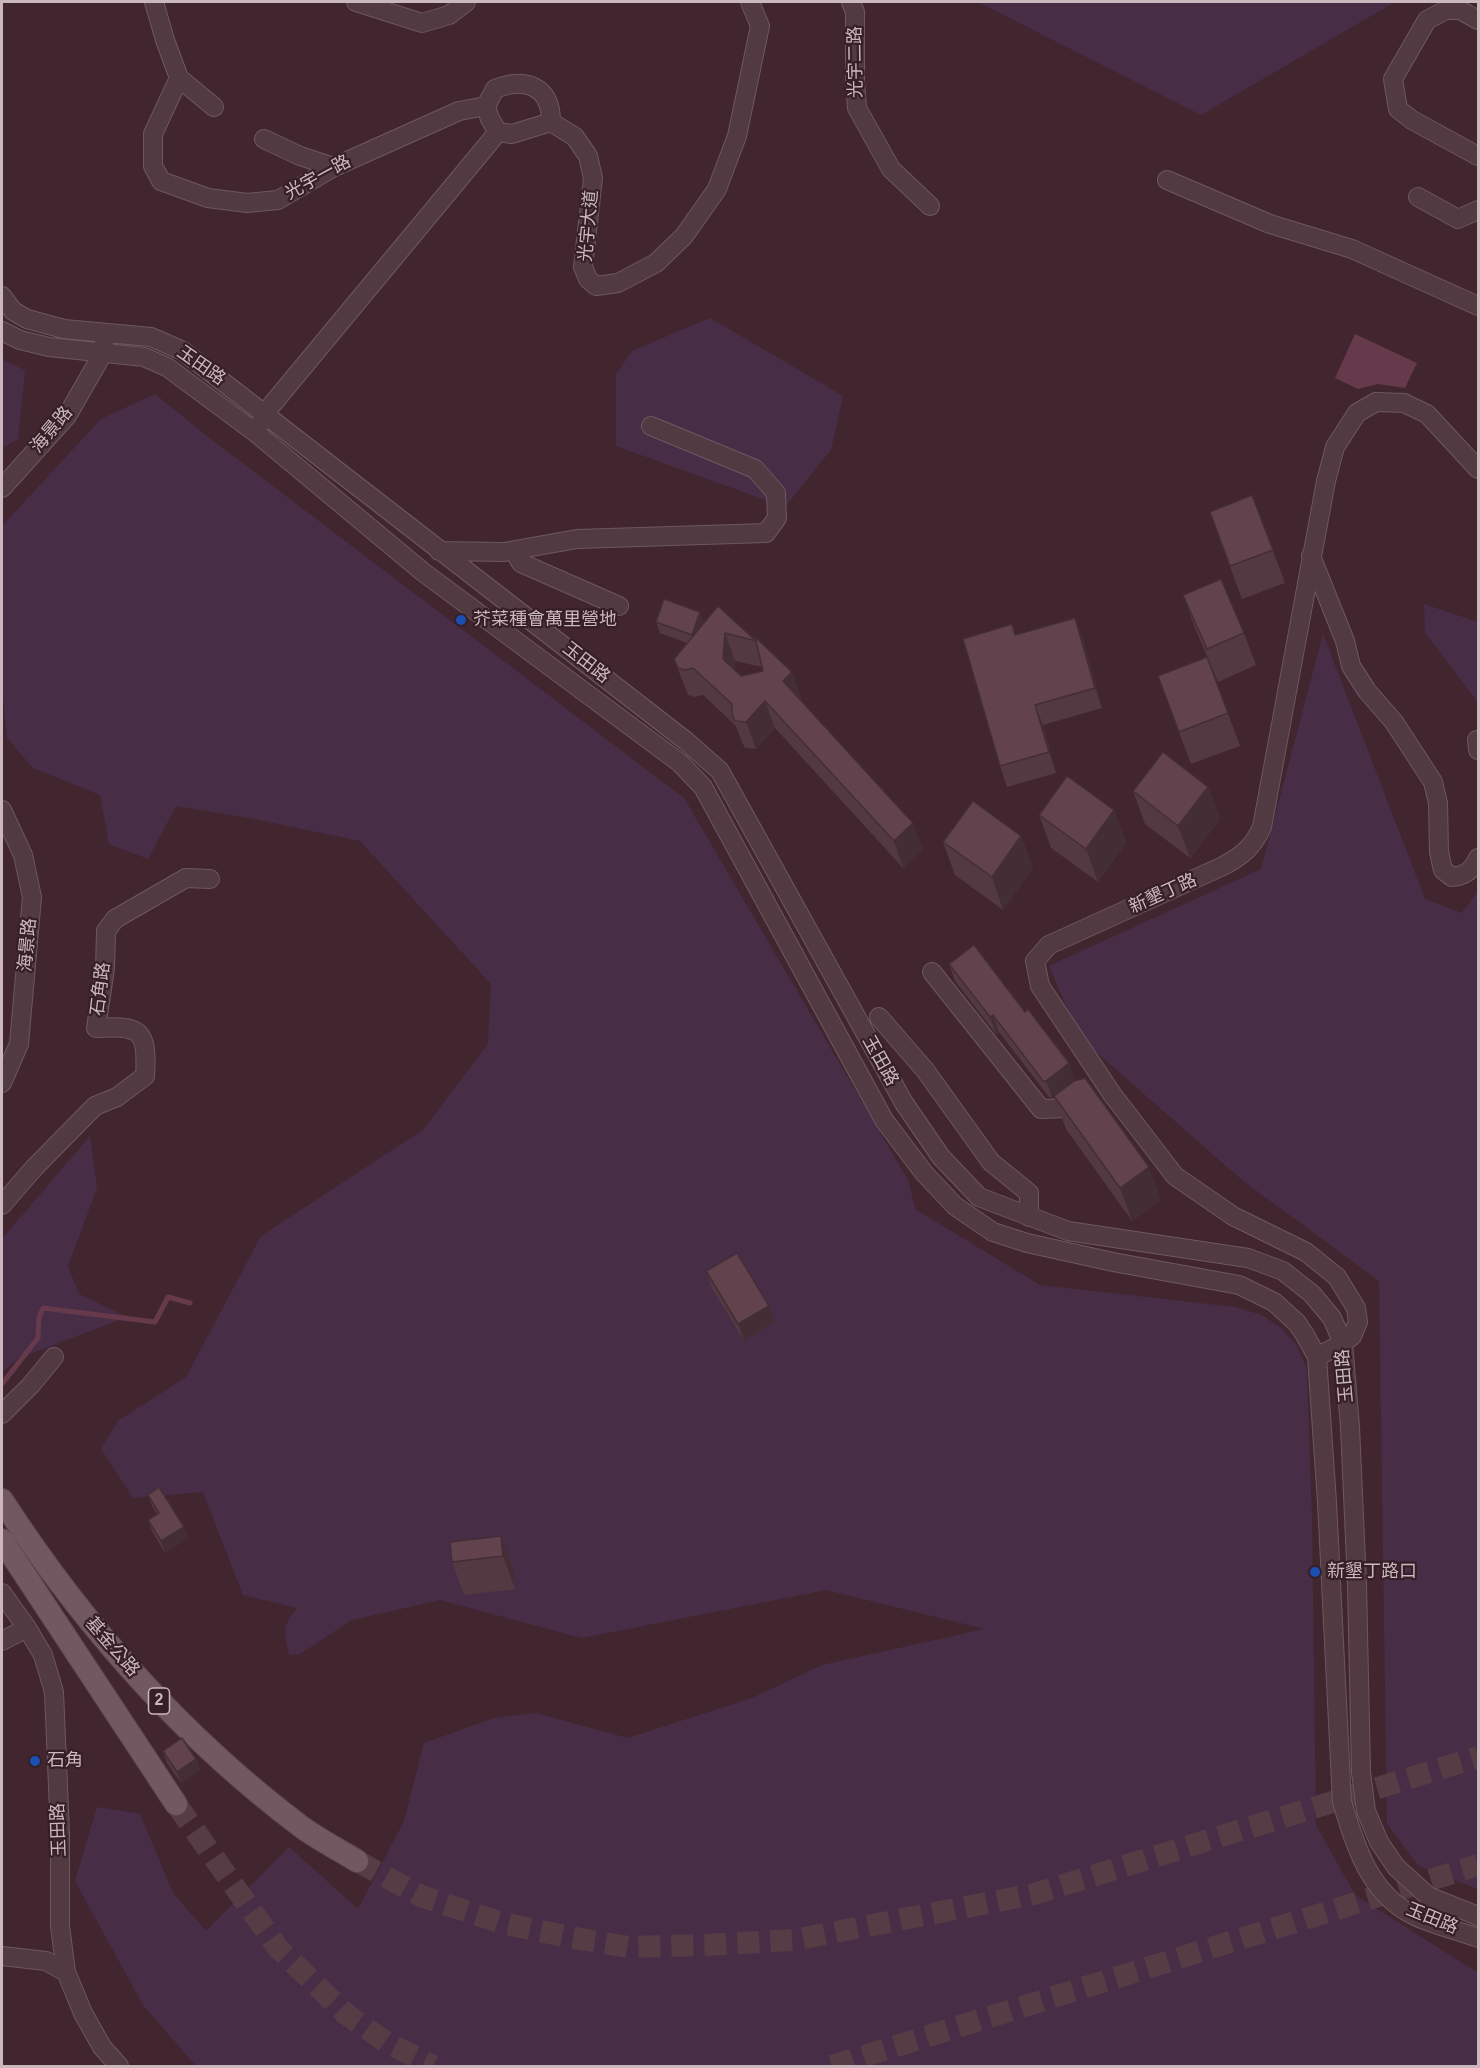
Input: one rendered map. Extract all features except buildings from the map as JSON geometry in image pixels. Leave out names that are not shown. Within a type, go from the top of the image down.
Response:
[{"type":"main road","name":"基金公路","points":[[2,1500],[73,1602],[162,1704],[219,1758],[304,1829],[357,1861]]},
{"type":"main road","name":"基金公路","points":[[2,1540],[176,1804]]},
{"type":"street","points":[[154,2],[179,78],[214,106]]},
{"type":"street","points":[[356,2],[422,23],[449,15],[466,2]]},
{"type":"street","name":"光宇大道","points":[[551,122],[575,137],[588,156],[594,178],[583,267],[588,279],[596,286],[618,284],[656,263],[677,243],[717,189],[737,136],[760,26],[750,2]]},
{"type":"street","name":"光宇二路","points":[[851,2],[855,12],[857,108],[891,168],[930,206]]},
{"type":"street","points":[[1479,20],[1460,10],[1446,10],[1427,20],[1393,79],[1398,109],[1412,120],[1479,156]]},
{"type":"street","name":"光宇一路","points":[[179,78],[153,134],[153,166],[161,181],[208,198],[258,204],[278,200],[334,167],[459,111],[486,106]]},
{"type":"street","points":[[512,83],[529,84],[540,92],[551,109],[551,122],[512,134],[498,132],[490,119],[486,106],[495,89],[512,83]]},
{"type":"street","points":[[255,434],[265,413],[498,132]]},
{"type":"street","points":[[264,139],[300,156],[334,167]]},
{"type":"street","points":[[1167,180],[1270,224],[1352,249],[1479,306]]},
{"type":"street","points":[[1418,197],[1458,219],[1479,210]]},
{"type":"street","name":"玉田路","points":[[2,296],[13,311],[27,319],[64,329],[151,337],[183,351],[686,741],[720,771],[910,1112],[941,1157],[979,1197],[1068,1231],[1248,1258],[1283,1270],[1312,1294],[1332,1318],[1343,1344],[1350,1427],[1361,1772],[1366,1810],[1379,1842],[1396,1867],[1428,1896],[1479,1916]]},
{"type":"street","name":"玉田路","points":[[2,331],[20,340],[49,347],[144,357],[167,368],[255,434],[423,572],[680,763],[703,787],[884,1120],[924,1173],[955,1206],[993,1232],[1027,1243],[1113,1262],[1239,1285],[1274,1302],[1297,1323],[1317,1357],[1328,1502],[1342,1802],[1355,1845],[1371,1877],[1391,1900],[1413,1915],[1479,1938]]},
{"type":"street","name":"海景路","points":[[2,488],[67,417],[103,353],[106,333]]},
{"type":"street","name":"新墾丁路","points":[[1343,1344],[1352,1336],[1358,1322],[1356,1308],[1337,1277],[1306,1252],[1233,1215],[1175,1176],[1112,1094],[1040,986],[1035,960],[1049,945],[1223,866],[1242,856],[1255,843],[1262,827],[1326,481],[1335,447],[1358,413],[1376,402],[1404,403],[1427,414],[1479,470]]},
{"type":"street","points":[[423,572],[440,550],[514,551],[577,539],[766,533],[777,518],[776,493],[755,469],[651,426]]},
{"type":"street","points":[[514,551],[521,563],[619,606]]},
{"type":"street","points":[[1311,556],[1345,641],[1351,666],[1367,691],[1394,722],[1433,782],[1438,803],[1439,852],[1443,870],[1452,877],[1464,876],[1479,858]]},
{"type":"street","name":"海景路","points":[[2,810],[23,855],[32,897],[19,1044],[2,1083]]},
{"type":"street","name":"石角路","points":[[2,1205],[34,1168],[95,1106],[117,1097],[145,1076],[143,1038],[136,1030],[123,1026],[96,1028],[105,969],[106,931],[115,919],[186,878],[210,879]]},
{"type":"street","points":[[932,972],[1041,1109],[1068,1108],[1112,1094]]},
{"type":"street","points":[[879,1017],[924,1070],[991,1162],[1029,1193],[1029,1217]]},
{"type":"street","points":[[1317,1357],[1343,1344]]},
{"type":"street","points":[[2,1414],[31,1385],[54,1357]]},
{"type":"street","name":"玉田路","points":[[2,1593],[43,1655],[54,1692],[60,1834],[60,1926],[66,1972],[83,2013],[102,2047],[119,2067]]},
{"type":"street","points":[[2,1641],[27,1628]]},
{"type":"street","points":[[2,1956],[46,1961],[66,1972]]},
{"type":"shaded area","points":[[978,2],[1395,2],[1201,115]]},
{"type":"shaded area","points":[[710,318],[843,396],[831,450],[785,507],[616,446],[616,374],[632,351]]},
{"type":"shaded area","points":[[1355,334],[1417,363],[1405,388],[1378,384],[1358,389],[1335,378]]},
{"type":"shaded area","points":[[2,360],[25,370],[18,439],[2,448]]},
{"type":"shaded area","points":[[155,394],[203,433],[684,798],[909,1182],[915,1209],[1040,1285],[1235,1307],[1262,1315],[1281,1328],[1297,1346],[1307,1369],[1312,1519],[1316,1825],[1355,1895],[1478,1973],[1478,2066],[196,2066],[143,2005],[75,1881],[97,1807],[140,1814],[173,1893],[206,1931],[289,1847],[358,1909],[404,1821],[424,1743],[494,1718],[535,1713],[628,1738],[752,1698],[822,1665],[985,1629],[826,1590],[582,1638],[440,1600],[352,1620],[300,1654],[289,1655],[286,1625],[297,1608],[243,1595],[203,1492],[133,1498],[101,1449],[118,1421],[186,1377],[261,1236],[423,1130],[488,1044],[491,984],[360,841],[249,818],[176,806],[148,859],[109,844],[100,795],[33,768],[7,738],[2,684],[2,526],[101,419]]},
{"type":"shaded area","points":[[1424,604],[1478,622],[1478,702],[1425,633]]},
{"type":"shaded area","points":[[1323,634],[1425,899],[1461,913],[1478,892],[1478,1889],[1419,1866],[1387,1824],[1379,1281],[1242,1180],[1079,1037],[1049,966],[1261,869]]},
{"type":"shaded area","points":[[90,1136],[97,1188],[68,1266],[79,1294],[127,1317],[19,1358],[2,1372],[2,1239]]},
{"type":"waterway","points":[[2,1384],[38,1338],[39,1317],[43,1308],[155,1322],[168,1297],[190,1303]]},
{"type":"tunnel","points":[[357,1861],[421,1896],[502,1923],[569,1937],[628,1947],[794,1940],[1034,1894],[1478,1757]]},
{"type":"tunnel","points":[[176,1804],[278,1948],[346,2014],[386,2042],[433,2066]]},
{"type":"tunnel","points":[[832,2066],[1478,1865]]},
{"type":"place","name":"芥菜種會萬里營地","points":[[461,620]]},
{"type":"place","name":"新墾丁路口","points":[[1315,1572]]},
{"type":"place","name":"石角","points":[[35,1761]]}]
